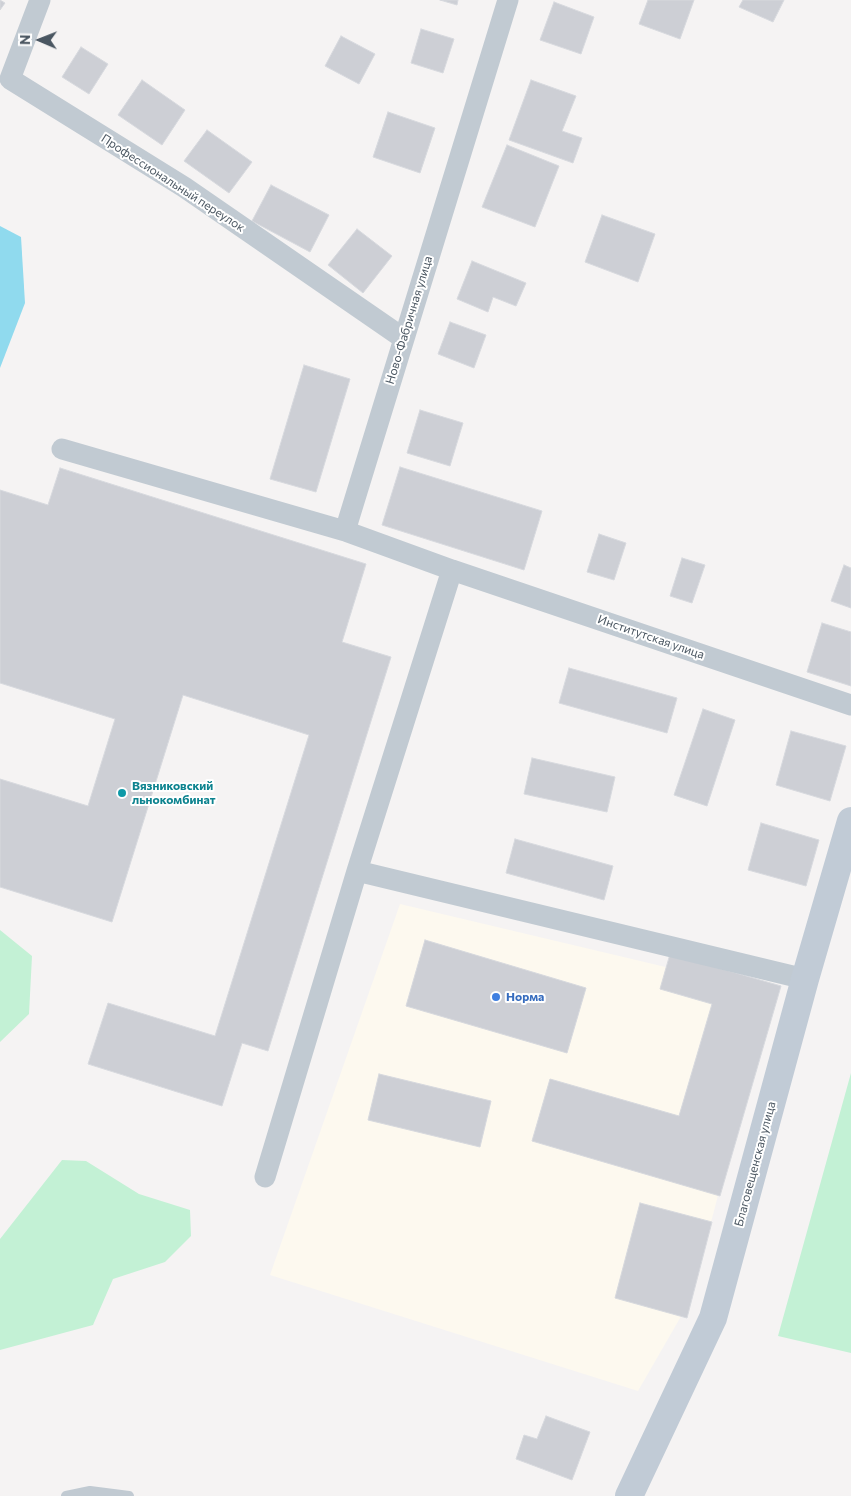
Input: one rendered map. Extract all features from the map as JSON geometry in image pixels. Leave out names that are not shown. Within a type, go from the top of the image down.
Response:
[{"type":"main road","name":"Благовещенская улица","points":[[629,1496],[713,1318],[805,979],[851,821]]},
{"type":"street","name":"Профессиональный переулок","points":[[40,0],[10,80],[184,187],[404,338]]},
{"type":"street","name":"Ново-Фабричная улица","points":[[345,531],[508,0]]},
{"type":"street","points":[[62,449],[345,531],[452,570],[357,871],[265,1177]]},
{"type":"street","name":"Институтская улица","points":[[452,570],[851,705]]},
{"type":"street","points":[[357,871],[805,979]]},
{"type":"lane","points":[[66,1496],[90,1491],[128,1496]]},
{"type":"shaded area","points":[[400,904],[771,992],[691,1299],[638,1391],[270,1275]]},
{"type":"green space","points":[[0,930],[32,956],[29,1014],[0,1042]]},
{"type":"green space","points":[[851,1073],[851,1353],[778,1336]]},
{"type":"green space","points":[[62,1160],[86,1161],[139,1194],[190,1210],[191,1236],[165,1262],[113,1279],[93,1325],[0,1350],[0,1239]]},
{"type":"water","points":[[0,226],[21,237],[25,303],[0,368]]},
{"type":"building","points":[[0,0],[5,3],[0,10]]},
{"type":"building","points":[[440,0],[458,0],[457,5]]},
{"type":"building","points":[[648,0],[694,0],[680,39],[639,24]]},
{"type":"building","points":[[743,0],[784,0],[773,22],[739,7]]},
{"type":"building","points":[[554,2],[594,17],[581,54],[540,40]]},
{"type":"building","points":[[421,29],[454,39],[443,73],[411,63]]},
{"type":"building","points":[[341,36],[375,54],[359,84],[325,66]]},
{"type":"building","points":[[81,47],[108,64],[89,94],[62,77]]},
{"type":"building","points":[[142,80],[185,110],[162,145],[118,115]]},
{"type":"building","points":[[531,80],[576,96],[562,131],[582,138],[573,163],[509,140]]},
{"type":"building","points":[[388,112],[435,128],[420,173],[373,157]]},
{"type":"building","points":[[207,130],[252,162],[229,193],[184,161]]},
{"type":"building","points":[[507,145],[559,166],[535,227],[482,207]]},
{"type":"building","points":[[271,185],[329,215],[310,252],[252,221]]},
{"type":"building","points":[[602,215],[655,234],[638,282],[585,262]]},
{"type":"building","points":[[357,229],[392,256],[363,293],[328,265]]},
{"type":"building","points":[[472,261],[526,283],[516,306],[493,297],[488,312],[457,299]]},
{"type":"building","points":[[450,322],[486,335],[474,368],[438,354]]},
{"type":"building","points":[[304,365],[350,379],[316,492],[270,479]]},
{"type":"building","points":[[420,410],[463,423],[450,466],[407,453]]},
{"type":"building","points":[[400,467],[542,511],[524,570],[382,525]]},
{"type":"building","name":"Вязниковский льнокомбинат","points":[[60,468],[366,564],[342,642],[391,657],[268,1051],[242,1043],[222,1106],[88,1064],[108,1003],[215,1036],[309,735],[183,695],[112,922],[0,887],[0,779],[88,806],[115,719],[0,683],[0,490],[48,505]]},
{"type":"building","points":[[599,534],[626,543],[614,580],[587,572]]},
{"type":"building","points":[[682,558],[705,565],[692,603],[670,596]]},
{"type":"building","points":[[844,565],[851,568],[851,608],[831,601]]},
{"type":"building","points":[[822,623],[851,632],[851,686],[807,672]]},
{"type":"building","points":[[569,668],[677,698],[667,733],[559,703]]},
{"type":"building","points":[[703,709],[735,720],[707,806],[674,795]]},
{"type":"building","points":[[791,731],[846,746],[830,801],[776,785]]},
{"type":"building","points":[[532,758],[615,777],[607,812],[524,794]]},
{"type":"building","points":[[761,823],[819,840],[806,886],[748,870]]},
{"type":"building","points":[[515,839],[613,866],[604,900],[506,873]]},
{"type":"building","name":"Норма","points":[[425,940],[586,988],[567,1053],[406,1006]]},
{"type":"building","points":[[670,954],[781,986],[720,1196],[532,1141],[550,1079],[679,1116],[712,1004],[660,989]]},
{"type":"building","points":[[379,1074],[491,1101],[480,1147],[368,1120]]},
{"type":"building","points":[[640,1203],[712,1222],[687,1318],[615,1298]]},
{"type":"building","points":[[546,1416],[590,1432],[572,1480],[516,1459],[524,1435],[537,1439]]},
{"type":"place","name":"Вязниковский льнокомбинат","points":[[122,793]]},
{"type":"place","name":"Норма","points":[[496,997]]}]
